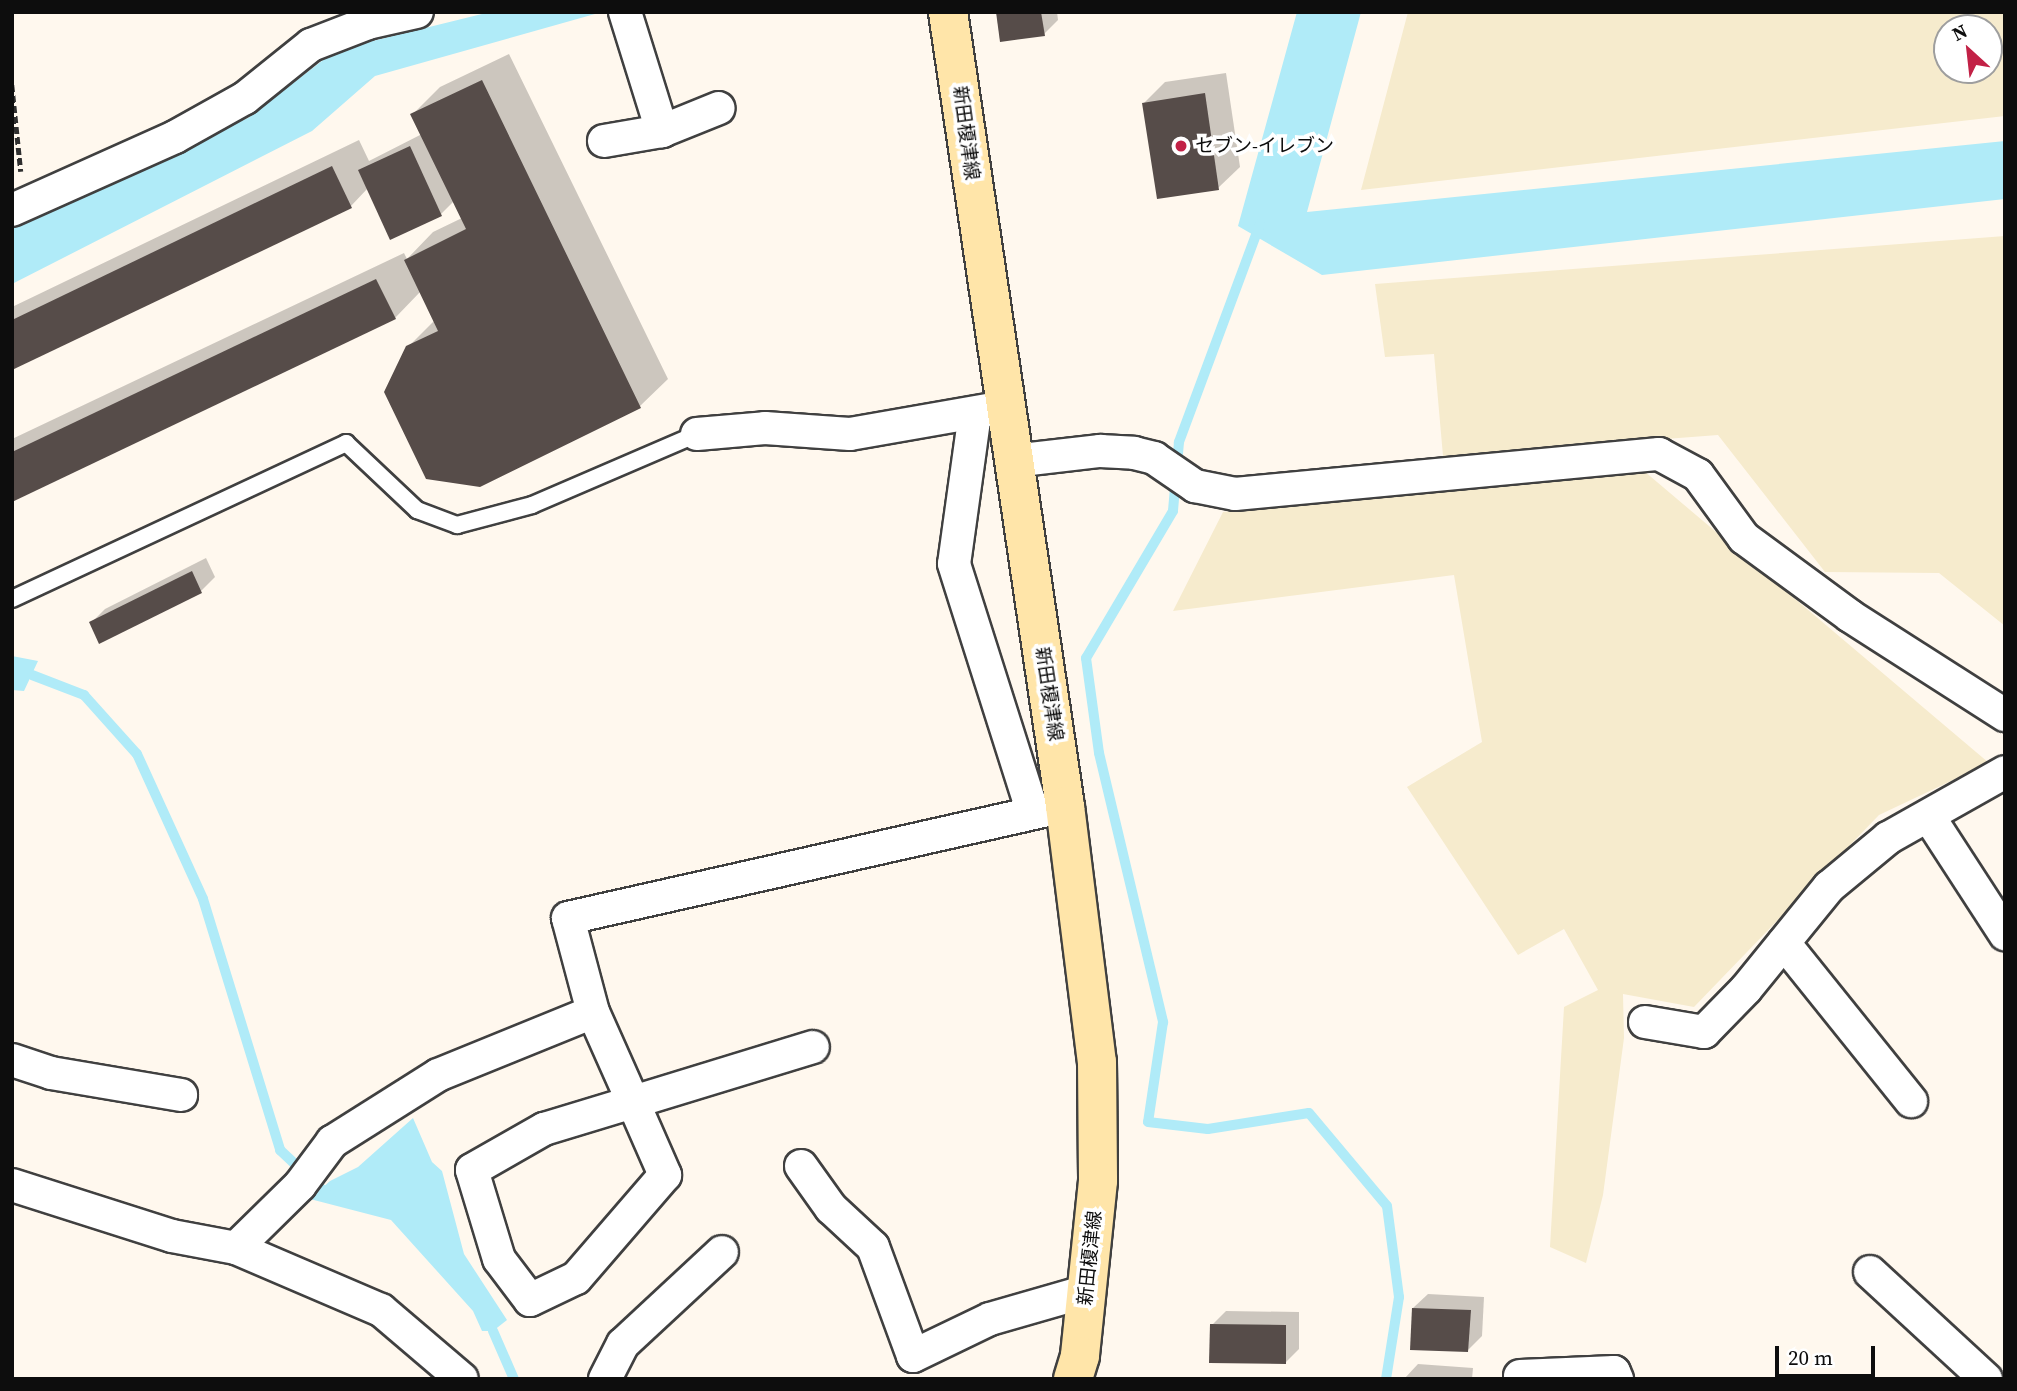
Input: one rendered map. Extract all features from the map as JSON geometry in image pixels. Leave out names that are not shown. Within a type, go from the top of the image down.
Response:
[{"type":"main road","name":"新田榎津線","points":[[948,12],[990,410],[1013,461],[1049,810],[1097,1062],[1097,1181],[1087,1292],[1073,1379]]},
{"type":"street","points":[[18,206],[175,136],[233,105],[311,45],[368,23],[417,12]]},
{"type":"street","points":[[625,12],[662,131]]},
{"type":"street","points":[[604,141],[662,131],[719,108]]},
{"type":"street","points":[[697,434],[765,428],[850,434],[990,410],[954,564],[1049,810],[568,918],[593,1012],[633,1102],[665,1175],[576,1278],[530,1300],[499,1259],[472,1170],[544,1129],[633,1102],[813,1047]]},
{"type":"street","points":[[1013,461],[1100,451],[1154,458],[1195,486],[1234,494],[1659,454],[1698,475],[1744,538],[1850,617],[2005,715]]},
{"type":"street","points":[[1645,1021],[1704,1032],[1784,943],[1829,887],[1888,838],[2005,772]]},
{"type":"street","points":[[1929,817],[2005,934]]},
{"type":"street","points":[[1784,943],[1911,1101]]},
{"type":"street","points":[[236,1248],[300,1185],[332,1142],[438,1075],[593,1012]]},
{"type":"street","points":[[12,1060],[51,1073],[181,1095]]},
{"type":"street","points":[[801,1166],[831,1208],[873,1247],[913,1356],[990,1319],[1087,1292]]},
{"type":"street","points":[[12,1185],[172,1237],[236,1248],[381,1310],[462,1379]]},
{"type":"street","points":[[605,1379],[622,1345],[722,1252]]},
{"type":"street","points":[[1870,1272],[1986,1379]]},
{"type":"street","points":[[1520,1376],[1614,1371],[1617,1379]]},
{"type":"lane","points":[[12,599],[346,443],[417,510],[457,525],[532,505],[697,434]]},
{"type":"path","points":[[12,85],[18,206]]},
{"type":"shaded area","points":[[1408,12],[2005,12],[2005,116],[1361,190]]},
{"type":"shaded area","points":[[2005,236],[2005,626],[1939,573],[1825,572],[1718,435],[1443,456],[1434,354],[1385,357],[1375,284]]},
{"type":"shaded area","points":[[1644,471],[1989,763],[1879,815],[1694,1007],[1623,994],[1624,1038],[1603,1195],[1586,1263],[1550,1247],[1564,1007],[1598,990],[1564,929],[1518,955],[1407,787],[1482,742],[1454,575],[1173,611],[1223,512]]},
{"type":"water","points":[[490,12],[602,12],[375,76],[312,131],[12,284],[12,222],[248,118],[336,50]]},
{"type":"water","points":[[1297,12],[1361,12],[1307,212],[2005,141],[2005,199],[1322,275],[1238,226]]},
{"type":"water","points":[[12,656],[38,661],[24,691],[12,690]]},
{"type":"water","points":[[413,1118],[432,1162],[442,1171],[464,1254],[507,1320],[493,1331],[482,1331],[473,1311],[391,1220],[310,1199],[330,1181],[358,1167]]},
{"type":"building","points":[[996,12],[1041,12],[1045,36],[1000,42]]},
{"type":"building","points":[[482,80],[641,408],[480,487],[426,479],[384,392],[406,346],[438,331],[404,260],[466,229],[410,114]]},
{"type":"building","name":"セブン-イレブン","points":[[1205,93],[1219,190],[1157,199],[1142,103]]},
{"type":"building","points":[[410,146],[442,216],[390,240],[358,170]]},
{"type":"building","points":[[332,166],[352,208],[12,370],[12,320]]},
{"type":"building","points":[[376,279],[396,319],[12,502],[12,452]]},
{"type":"building","points":[[192,571],[202,593],[99,644],[89,622]]},
{"type":"building","points":[[1412,1308],[1471,1310],[1468,1352],[1410,1350]]},
{"type":"building","points":[[1210,1324],[1286,1325],[1286,1364],[1209,1363]]},
{"type":"waterway","points":[[1260,224],[1179,442],[1173,511],[1086,658],[1099,753],[1163,1022],[1148,1122],[1208,1129],[1309,1113],[1387,1206],[1399,1297],[1386,1379]]},
{"type":"waterway","points":[[32,675],[84,695],[137,754],[203,899],[280,1150],[330,1197]]},
{"type":"waterway","points":[[493,1331],[514,1379]]},
{"type":"place","name":"セブン-イレブン","points":[[1181,146]]}]
